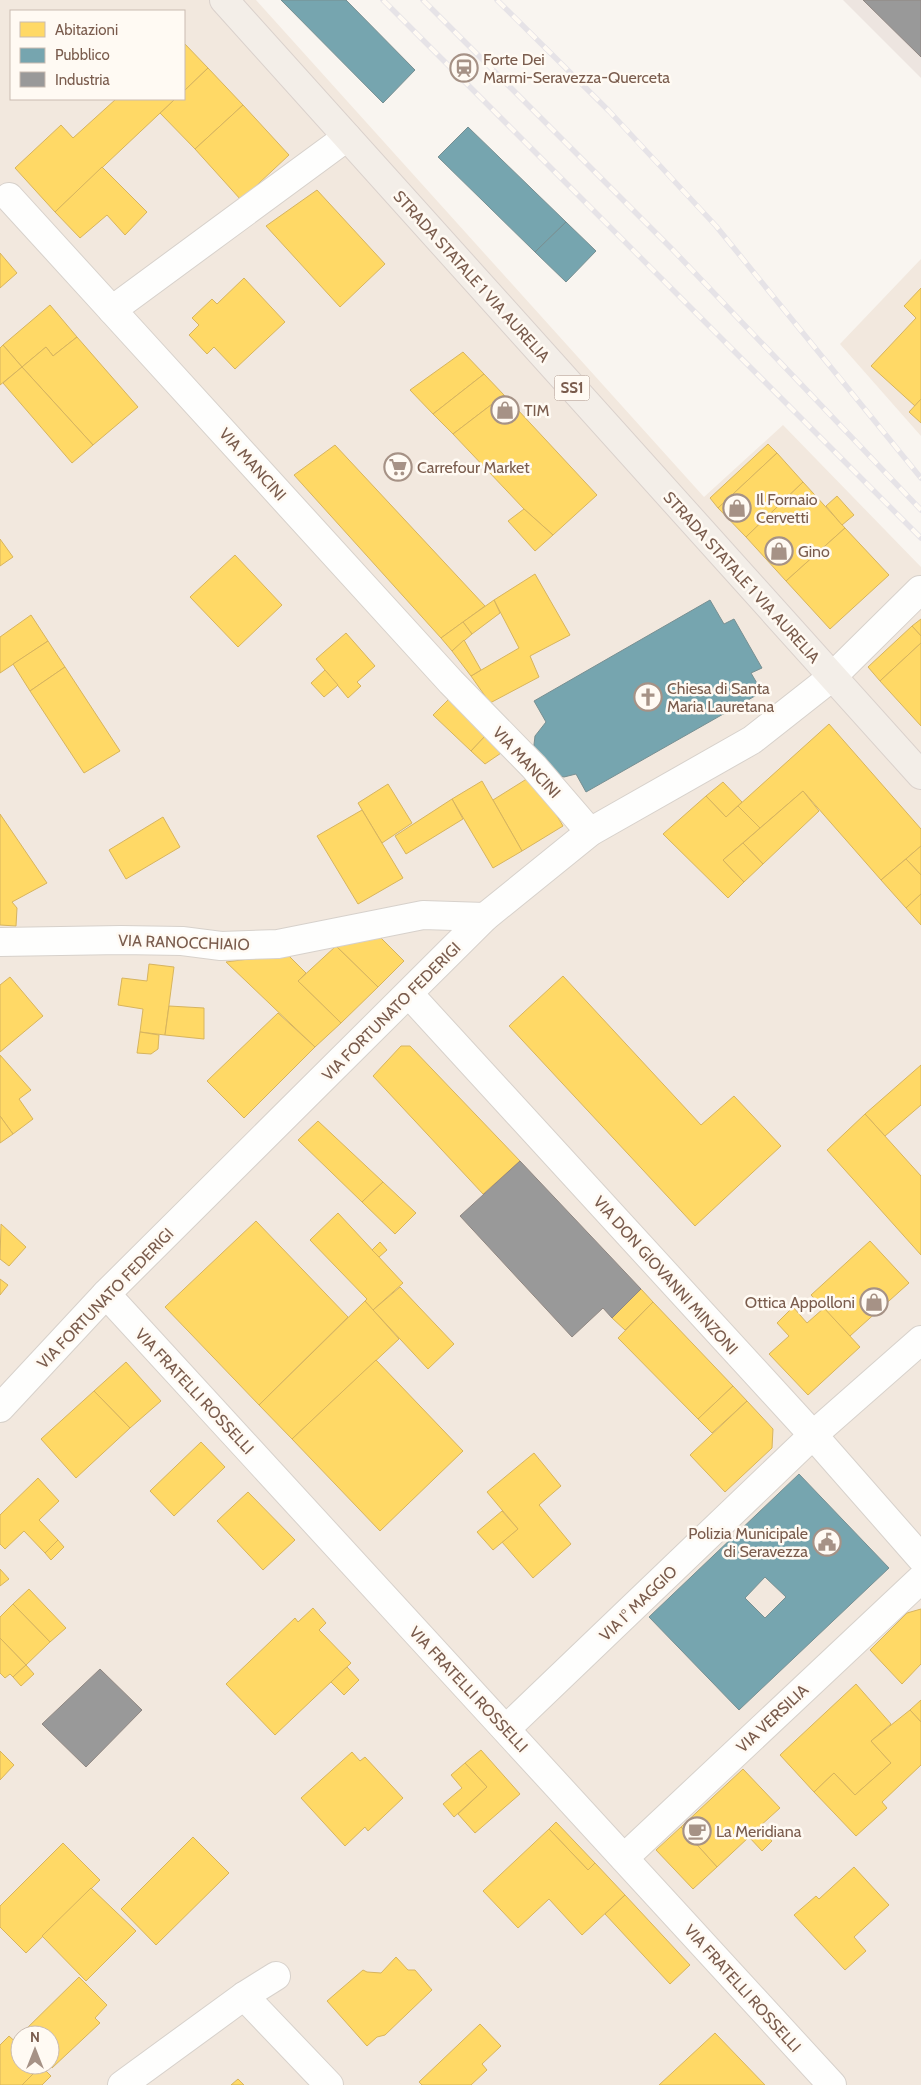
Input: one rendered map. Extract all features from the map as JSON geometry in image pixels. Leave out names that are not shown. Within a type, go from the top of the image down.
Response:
[{"type":"main road","name":"STRADA STATALE 1 VIA AURELIA","points":[[224,0],[921,775]]},
{"type":"street","points":[[112,310],[346,137]]},
{"type":"street","name":"VIA MANCINI","points":[[9,197],[444,675],[534,767],[590,832]]},
{"type":"street","name":"VIA FORTUNATO FEDERIGI","points":[[0,1408],[106,1294],[485,917],[590,832],[752,740],[832,678],[920,590]]},
{"type":"street","name":"VIA RANOCCHIAIO","points":[[0,942],[121,940],[182,941],[221,946],[278,944],[423,915],[485,917]]},
{"type":"street","name":"VIA DON GIOVANNI MINZONI","points":[[409,994],[814,1435],[921,1558]]},
{"type":"street","name":"VIA FRATELLI ROSSELLI","points":[[106,1294],[832,2085]]},
{"type":"street","name":"VIA I° MAGGIO","points":[[506,1729],[814,1435],[921,1340]]},
{"type":"street","name":"VIA VERSILIA","points":[[624,1858],[921,1579]]},
{"type":"street","points":[[122,2085],[244,1996],[276,1976]]},
{"type":"street","points":[[244,1996],[329,2085]]},
{"type":"shaded area","points":[[0,0],[256,0],[704,497],[783,425],[921,567],[921,2085],[0,2085]]},
{"type":"shaded area","points":[[843,0],[921,0],[921,78]]},
{"type":"shaded area","points":[[921,259],[921,436],[840,344]]},
{"type":"building: Abitazioni","points":[[185,44],[208,68],[185,90]]},
{"type":"building: Abitazioni","points":[[208,68],[243,105],[195,149],[160,113],[174,100],[185,100],[185,90]]},
{"type":"building: Abitazioni","points":[[115,100],[174,100],[55,212],[15,168],[61,125],[73,138]]},
{"type":"building: Abitazioni","points":[[243,105],[289,155],[241,200],[195,149]]},
{"type":"building: Abitazioni","points":[[102,167],[147,212],[125,235],[107,215],[80,238],[55,212]]},
{"type":"building: Abitazioni","points":[[317,190],[385,264],[340,307],[266,226]]},
{"type":"building: Abitazioni","points":[[0,253],[17,273],[0,288]]},
{"type":"building: Abitazioni","points":[[244,278],[285,322],[235,369],[214,347],[207,354],[189,335],[199,325],[192,318],[212,299],[217,304]]},
{"type":"building: Abitazioni","points":[[921,288],[921,399],[915,406],[871,366],[916,318],[904,306]]},
{"type":"building: Abitazioni","points":[[50,305],[77,337],[53,356],[46,347],[22,367],[3,345]]},
{"type":"building: Abitazioni","points":[[77,337],[138,407],[93,445],[22,367],[46,347],[53,356]]},
{"type":"building: Abitazioni","points":[[3,345],[22,367],[0,385],[0,348]]},
{"type":"building: Abitazioni","points":[[463,352],[484,374],[433,414],[410,390]]},
{"type":"building: Abitazioni","points":[[22,367],[93,445],[72,463],[3,383]]},
{"type":"building: Abitazioni","points":[[484,374],[504,395],[453,434],[433,414]]},
{"type":"building: Abitazioni","points":[[504,395],[597,495],[553,535],[524,509],[453,434]]},
{"type":"building: Abitazioni","points":[[921,399],[921,423],[909,412]]},
{"type":"building: Abitazioni","points":[[768,444],[777,453],[718,508],[710,498]]},
{"type":"building: Abitazioni","points":[[335,445],[485,606],[441,638],[294,475]]},
{"type":"building: Abitazioni","points":[[777,453],[803,482],[746,537],[718,508]]},
{"type":"building: Abitazioni","points":[[803,482],[845,528],[786,581],[746,537]]},
{"type":"building: Abitazioni","points":[[837,496],[854,515],[842,525],[826,506]]},
{"type":"building: Abitazioni","points":[[524,509],[553,535],[535,551],[508,521]]},
{"type":"building: Abitazioni","points":[[845,528],[889,575],[830,629],[786,581]]},
{"type":"building: Abitazioni","points":[[0,539],[13,557],[0,566]]},
{"type":"building: Abitazioni","points":[[235,555],[282,605],[238,647],[190,597]]},
{"type":"building: Abitazioni","points":[[535,574],[570,635],[530,656],[539,677],[490,703],[471,676],[519,648],[494,600]]},
{"type":"building: Abitazioni","points":[[494,600],[500,613],[472,634],[463,622]]},
{"type":"building: Abitazioni","points":[[31,615],[48,641],[0,673],[0,637]]},
{"type":"building: Abitazioni","points":[[921,619],[921,636],[912,626]]},
{"type":"building: Abitazioni","points":[[463,622],[472,634],[452,651],[441,638]]},
{"type":"building: Abitazioni","points":[[912,626],[921,636],[921,643],[880,681],[868,667]]},
{"type":"building: Abitazioni","points":[[346,633],[375,666],[357,682],[361,686],[348,698],[316,659]]},
{"type":"building: Abitazioni","points":[[464,640],[481,670],[471,676],[452,651]]},
{"type":"building: Abitazioni","points":[[48,641],[65,667],[30,691],[13,664]]},
{"type":"building: Abitazioni","points":[[921,643],[921,726],[880,681]]},
{"type":"building: Abitazioni","points":[[65,667],[120,751],[84,773],[30,691]]},
{"type":"building: Abitazioni","points":[[325,670],[338,685],[324,697],[311,683]]},
{"type":"building: Abitazioni","points":[[451,697],[487,734],[471,751],[433,715]]},
{"type":"building: Abitazioni","points":[[829,724],[921,829],[921,846],[881,880],[803,791],[760,828],[738,806]]},
{"type":"building: Abitazioni","points":[[487,734],[504,751],[485,764],[471,751]]},
{"type":"building: Abitazioni","points":[[533,775],[563,826],[522,851],[493,800]]},
{"type":"building: Abitazioni","points":[[482,781],[522,851],[493,868],[452,799]]},
{"type":"building: Abitazioni","points":[[723,782],[742,802],[726,817],[706,796]]},
{"type":"building: Abitazioni","points":[[388,784],[412,823],[382,843],[358,803]]},
{"type":"building: Abitazioni","points":[[803,791],[819,811],[763,864],[743,843]]},
{"type":"building: Abitazioni","points":[[706,796],[726,817],[738,806],[760,828],[723,860],[744,882],[728,898],[663,834]]},
{"type":"building: Abitazioni","points":[[452,799],[463,819],[406,854],[395,836]]},
{"type":"building: Abitazioni","points":[[362,810],[403,878],[358,904],[317,836]]},
{"type":"building: Abitazioni","points":[[0,814],[47,883],[12,902],[17,908],[16,926],[0,925]]},
{"type":"building: Abitazioni","points":[[163,817],[180,847],[126,879],[109,850]]},
{"type":"building: Abitazioni","points":[[743,843],[763,864],[744,882],[723,860]]},
{"type":"building: Abitazioni","points":[[921,846],[921,875],[906,859]]},
{"type":"building: Abitazioni","points":[[906,859],[921,875],[921,894],[906,908],[881,880]]},
{"type":"building: Abitazioni","points":[[921,894],[921,925],[906,908]]},
{"type":"building: Abitazioni","points":[[378,935],[404,961],[378,987],[336,946]]},
{"type":"building: Abitazioni","points":[[336,946],[378,987],[341,1023],[298,981]]},
{"type":"building: Abitazioni","points":[[287,954],[306,973],[298,981],[341,1023],[315,1047],[226,962]]},
{"type":"building: Abitazioni","points":[[149,964],[174,967],[165,1035],[140,1032],[143,1009],[118,1005],[122,978],[147,981]]},
{"type":"building: Abitazioni","points":[[563,976],[701,1125],[734,1096],[781,1146],[695,1226],[509,1026]]},
{"type":"building: Abitazioni","points":[[10,977],[43,1016],[0,1052],[0,985]]},
{"type":"building: Abitazioni","points":[[169,1006],[204,1008],[204,1039],[165,1035]]},
{"type":"building: Abitazioni","points":[[278,1013],[315,1047],[244,1118],[207,1081]]},
{"type":"building: Abitazioni","points":[[140,1032],[159,1035],[158,1049],[151,1054],[137,1053]]},
{"type":"building: Abitazioni","points":[[401,1046],[410,1046],[520,1161],[483,1194],[373,1076]]},
{"type":"building: Abitazioni","points":[[0,1055],[31,1090],[19,1099],[33,1119],[13,1134],[0,1116]]},
{"type":"building: Abitazioni","points":[[921,1065],[921,1105],[885,1136],[865,1114]]},
{"type":"building: Abitazioni","points":[[865,1114],[921,1176],[921,1255],[827,1150]]},
{"type":"building: Abitazioni","points":[[0,1116],[13,1134],[0,1143]]},
{"type":"building: Abitazioni","points":[[318,1121],[383,1182],[362,1202],[298,1140]]},
{"type":"building: Abitazioni","points":[[383,1182],[416,1213],[395,1234],[362,1202]]},
{"type":"building: Abitazioni","points":[[338,1213],[403,1283],[373,1310],[365,1301],[367,1299],[310,1240]]},
{"type":"building: Abitazioni","points":[[256,1221],[348,1317],[259,1405],[165,1307]]},
{"type":"building: Abitazioni","points":[[1,1224],[26,1247],[9,1266],[0,1259]]},
{"type":"building: Abitazioni","points":[[870,1241],[909,1283],[850,1336],[811,1295]]},
{"type":"building: Abitazioni","points":[[380,1242],[387,1250],[379,1257],[372,1250]]},
{"type":"building: Abitazioni","points":[[0,1279],[8,1285],[0,1295]]},
{"type":"building: Abitazioni","points":[[400,1287],[454,1344],[428,1369],[373,1310]]},
{"type":"building: Abitazioni","points":[[641,1289],[653,1302],[625,1330],[612,1318]]},
{"type":"building: Abitazioni","points":[[365,1301],[399,1339],[292,1439],[259,1405]]},
{"type":"building: Abitazioni","points":[[653,1302],[733,1386],[698,1419],[618,1338]]},
{"type":"building: Abitazioni","points":[[793,1307],[807,1323],[824,1308],[860,1347],[808,1395],[769,1354],[789,1336],[777,1323]]},
{"type":"building: Abitazioni","points":[[376,1360],[463,1451],[380,1531],[292,1439]]},
{"type":"building: Abitazioni","points":[[126,1362],[161,1401],[130,1428],[94,1391]]},
{"type":"building: Abitazioni","points":[[733,1386],[747,1401],[712,1433],[698,1419]]},
{"type":"building: Abitazioni","points":[[94,1391],[130,1428],[76,1478],[41,1439]]},
{"type":"building: Abitazioni","points":[[747,1401],[773,1429],[772,1448],[725,1492],[690,1455]]},
{"type":"building: Abitazioni","points":[[201,1442],[225,1467],[174,1516],[150,1491]]},
{"type":"building: Abitazioni","points":[[534,1453],[561,1486],[539,1505],[571,1544],[533,1578],[502,1542],[518,1529],[487,1492]]},
{"type":"building: Abitazioni","points":[[38,1478],[59,1501],[39,1520],[58,1540],[45,1553],[24,1531],[5,1549],[0,1544],[0,1515]]},
{"type":"building: Abitazioni","points":[[248,1492],[295,1540],[263,1570],[217,1521]]},
{"type":"building: Abitazioni","points":[[502,1511],[518,1529],[493,1550],[477,1532]]},
{"type":"building: Abitazioni","points":[[58,1540],[64,1547],[51,1560],[45,1553]]},
{"type":"building: Abitazioni","points":[[0,1569],[9,1579],[0,1586]]},
{"type":"building: Abitazioni","points":[[29,1589],[66,1628],[50,1642],[13,1604]]},
{"type":"building: Abitazioni","points":[[13,1604],[50,1642],[26,1665],[0,1638],[0,1617]]},
{"type":"building: Abitazioni","points":[[313,1608],[326,1623],[319,1630],[351,1663],[275,1735],[226,1684],[295,1618],[298,1622]]},
{"type":"building: Abitazioni","points":[[921,1609],[921,1664],[902,1684],[870,1650],[907,1613]]},
{"type":"building: Abitazioni","points":[[0,1638],[26,1665],[13,1677],[10,1674],[5,1678],[0,1673]]},
{"type":"building: Abitazioni","points":[[26,1665],[34,1674],[21,1686],[13,1677]]},
{"type":"building: Abitazioni","points":[[347,1667],[359,1680],[344,1695],[331,1682]]},
{"type":"building: Abitazioni","points":[[856,1684],[891,1724],[871,1741],[891,1763],[855,1795],[834,1773],[814,1792],[780,1755]]},
{"type":"building: Abitazioni","points":[[921,1700],[921,1722],[910,1710]]},
{"type":"building: Abitazioni","points":[[910,1710],[921,1722],[921,1765],[882,1802],[887,1808],[856,1836],[814,1792],[834,1773],[855,1795],[891,1763],[871,1741]]},
{"type":"building: Abitazioni","points":[[481,1750],[520,1794],[475,1833],[458,1814],[487,1787],[465,1763]]},
{"type":"building: Abitazioni","points":[[0,1751],[14,1765],[0,1780]]},
{"type":"building: Abitazioni","points":[[352,1752],[360,1761],[365,1757],[403,1798],[368,1831],[365,1827],[345,1846],[301,1798]]},
{"type":"building: Abitazioni","points":[[465,1763],[487,1787],[454,1817],[443,1804],[462,1788],[451,1775]]},
{"type":"building: Abitazioni","points":[[743,1769],[780,1808],[759,1827],[772,1841],[762,1851],[749,1837],[717,1867],[681,1827]]},
{"type":"building: Abitazioni","points":[[556,1822],[595,1863],[588,1870],[549,1829]]},
{"type":"building: Abitazioni","points":[[681,1827],[717,1867],[693,1889],[656,1850]]},
{"type":"building: Abitazioni","points":[[549,1829],[588,1870],[595,1863],[625,1895],[582,1935],[549,1899],[518,1928],[483,1891]]},
{"type":"building: Abitazioni","points":[[193,1837],[229,1873],[156,1945],[121,1909]]},
{"type":"building: Abitazioni","points":[[63,1843],[100,1880],[26,1953],[0,1927],[0,1906]]},
{"type":"building: Abitazioni","points":[[854,1867],[889,1905],[854,1937],[866,1951],[845,1970],[794,1915],[816,1896],[819,1899]]},
{"type":"building: Abitazioni","points":[[91,1888],[136,1931],[86,1981],[42,1936]]},
{"type":"building: Abitazioni","points":[[625,1895],[690,1965],[670,1984],[605,1914]]},
{"type":"building: Abitazioni","points":[[396,1957],[408,1970],[415,1970],[432,1990],[385,2035],[377,2037],[367,2046],[327,2001],[363,1970],[381,1973]]},
{"type":"building: Abitazioni","points":[[79,1977],[107,2005],[95,2018],[100,2023],[60,2060],[60,2025],[30,2025]]},
{"type":"building: Abitazioni","points":[[480,2024],[501,2046],[482,2064],[487,2070],[471,2085],[422,2085],[419,2082]]},
{"type":"building: Abitazioni","points":[[715,2033],[765,2085],[659,2085]]},
{"type":"building: Abitazioni","points":[[10,2037],[10,2075],[32,2075],[22,2085],[0,2085],[0,2045]]},
{"type":"building: Abitazioni","points":[[32,2075],[51,2076],[42,2085],[22,2085]]},
{"type":"building: Abitazioni","points":[[238,2079],[244,2085],[231,2085]]},
{"type":"building: Pubblico","points":[[281,0],[346,0],[415,70],[383,103]]},
{"type":"building: Pubblico","points":[[468,127],[566,222],[535,252],[438,157]]},
{"type":"building: Pubblico","points":[[566,222],[596,251],[566,282],[535,252]]},
{"type":"building: Pubblico","name":"Chiesa di Santa Maria Lauretana","points":[[710,600],[724,624],[734,619],[762,668],[751,673],[762,692],[586,792],[576,774],[564,777],[549,774],[533,753],[535,736],[546,722],[534,701]]},
{"type":"building: Pubblico","points":[[799,1474],[889,1568],[739,1710],[649,1617]],"holes":[[[765,1577],[786,1597],[765,1618],[745,1598]]]},
{"type":"building: Industria","points":[[863,0],[921,0],[921,57]]},
{"type":"building: Industria","points":[[520,1161],[641,1289],[612,1318],[603,1308],[572,1337],[460,1216]]},
{"type":"building: Industria","points":[[100,1669],[142,1710],[86,1767],[42,1724]]},
{"type":"railway","points":[[383,0],[921,538]]},
{"type":"railway","points":[[423,0],[673,250],[921,510]]},
{"type":"railway","points":[[497,0],[609,111],[716,226],[921,478]]},
{"type":"place","name":"Forte Dei Marmi-Seravezza-Querceta","points":[[464,68]]},
{"type":"place","name":"TIM","points":[[505,410]]},
{"type":"place","name":"Carrefour Market","points":[[398,467]]},
{"type":"place","name":"Il Fornaio Cervetti","points":[[737,508]]},
{"type":"place","name":"Gino","points":[[779,551]]},
{"type":"place","name":"Chiesa di Santa Maria Lauretana","points":[[648,697]]},
{"type":"place","name":"Ottica Appolloni","points":[[874,1302]]},
{"type":"place","name":"Polizia Municipale di Seravezza","points":[[827,1542]]},
{"type":"place","name":"La Meridiana","points":[[697,1831]]}]
